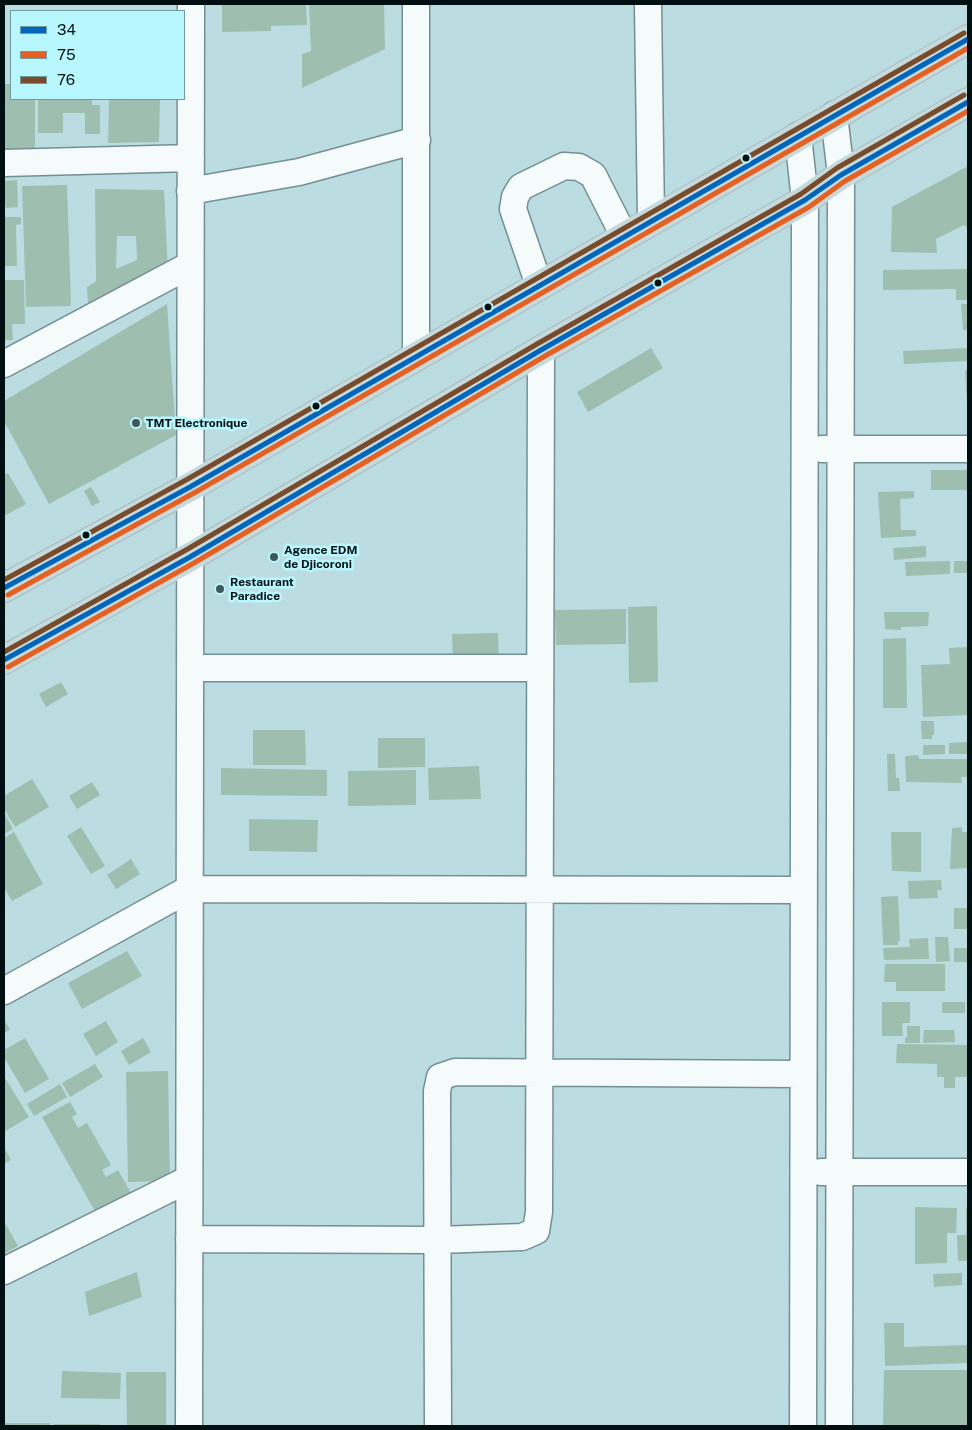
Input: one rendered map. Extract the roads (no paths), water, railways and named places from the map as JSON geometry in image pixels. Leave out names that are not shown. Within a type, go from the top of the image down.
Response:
[{"type":"highway","points":[[4,588],[190,487],[968,38]]},
{"type":"highway","points":[[4,660],[190,557],[540,350],[805,200],[841,175],[968,102]]},
{"type":"street","points":[[189,1426],[191,4]]},
{"type":"street","points":[[416,4],[416,357]]},
{"type":"street","points":[[648,4],[651,220]]},
{"type":"street","points":[[834,115],[841,175],[839,1426]]},
{"type":"street","points":[[798,136],[805,200],[803,1426]]},
{"type":"street","points":[[190,191],[299,172],[416,140]]},
{"type":"street","points":[[4,162],[191,158]]},
{"type":"street","points":[[539,285],[513,209],[515,197],[520,187],[564,166],[579,167],[594,175],[624,236]]},
{"type":"street","points":[[4,364],[190,265]]},
{"type":"street","points":[[189,1239],[438,1240],[522,1237],[536,1231],[539,1212],[540,1074],[540,350]]},
{"type":"street","points":[[804,449],[968,449]]},
{"type":"street","points":[[190,668],[540,668]]},
{"type":"street","points":[[4,991],[189,889],[804,890]]},
{"type":"street","points":[[438,1426],[437,1091],[440,1077],[455,1072],[540,1074],[803,1074]]},
{"type":"street","points":[[803,1172],[968,1172]]},
{"type":"street","points":[[4,1271],[189,1179]]},
{"type":"place","name":"TMT Electronique","points":[[136,423]]},
{"type":"place","name":"Agence EDM de Djicoroni","points":[[274,557]]},
{"type":"place","name":"Restaurant Paradice","points":[[220,589]]}]
